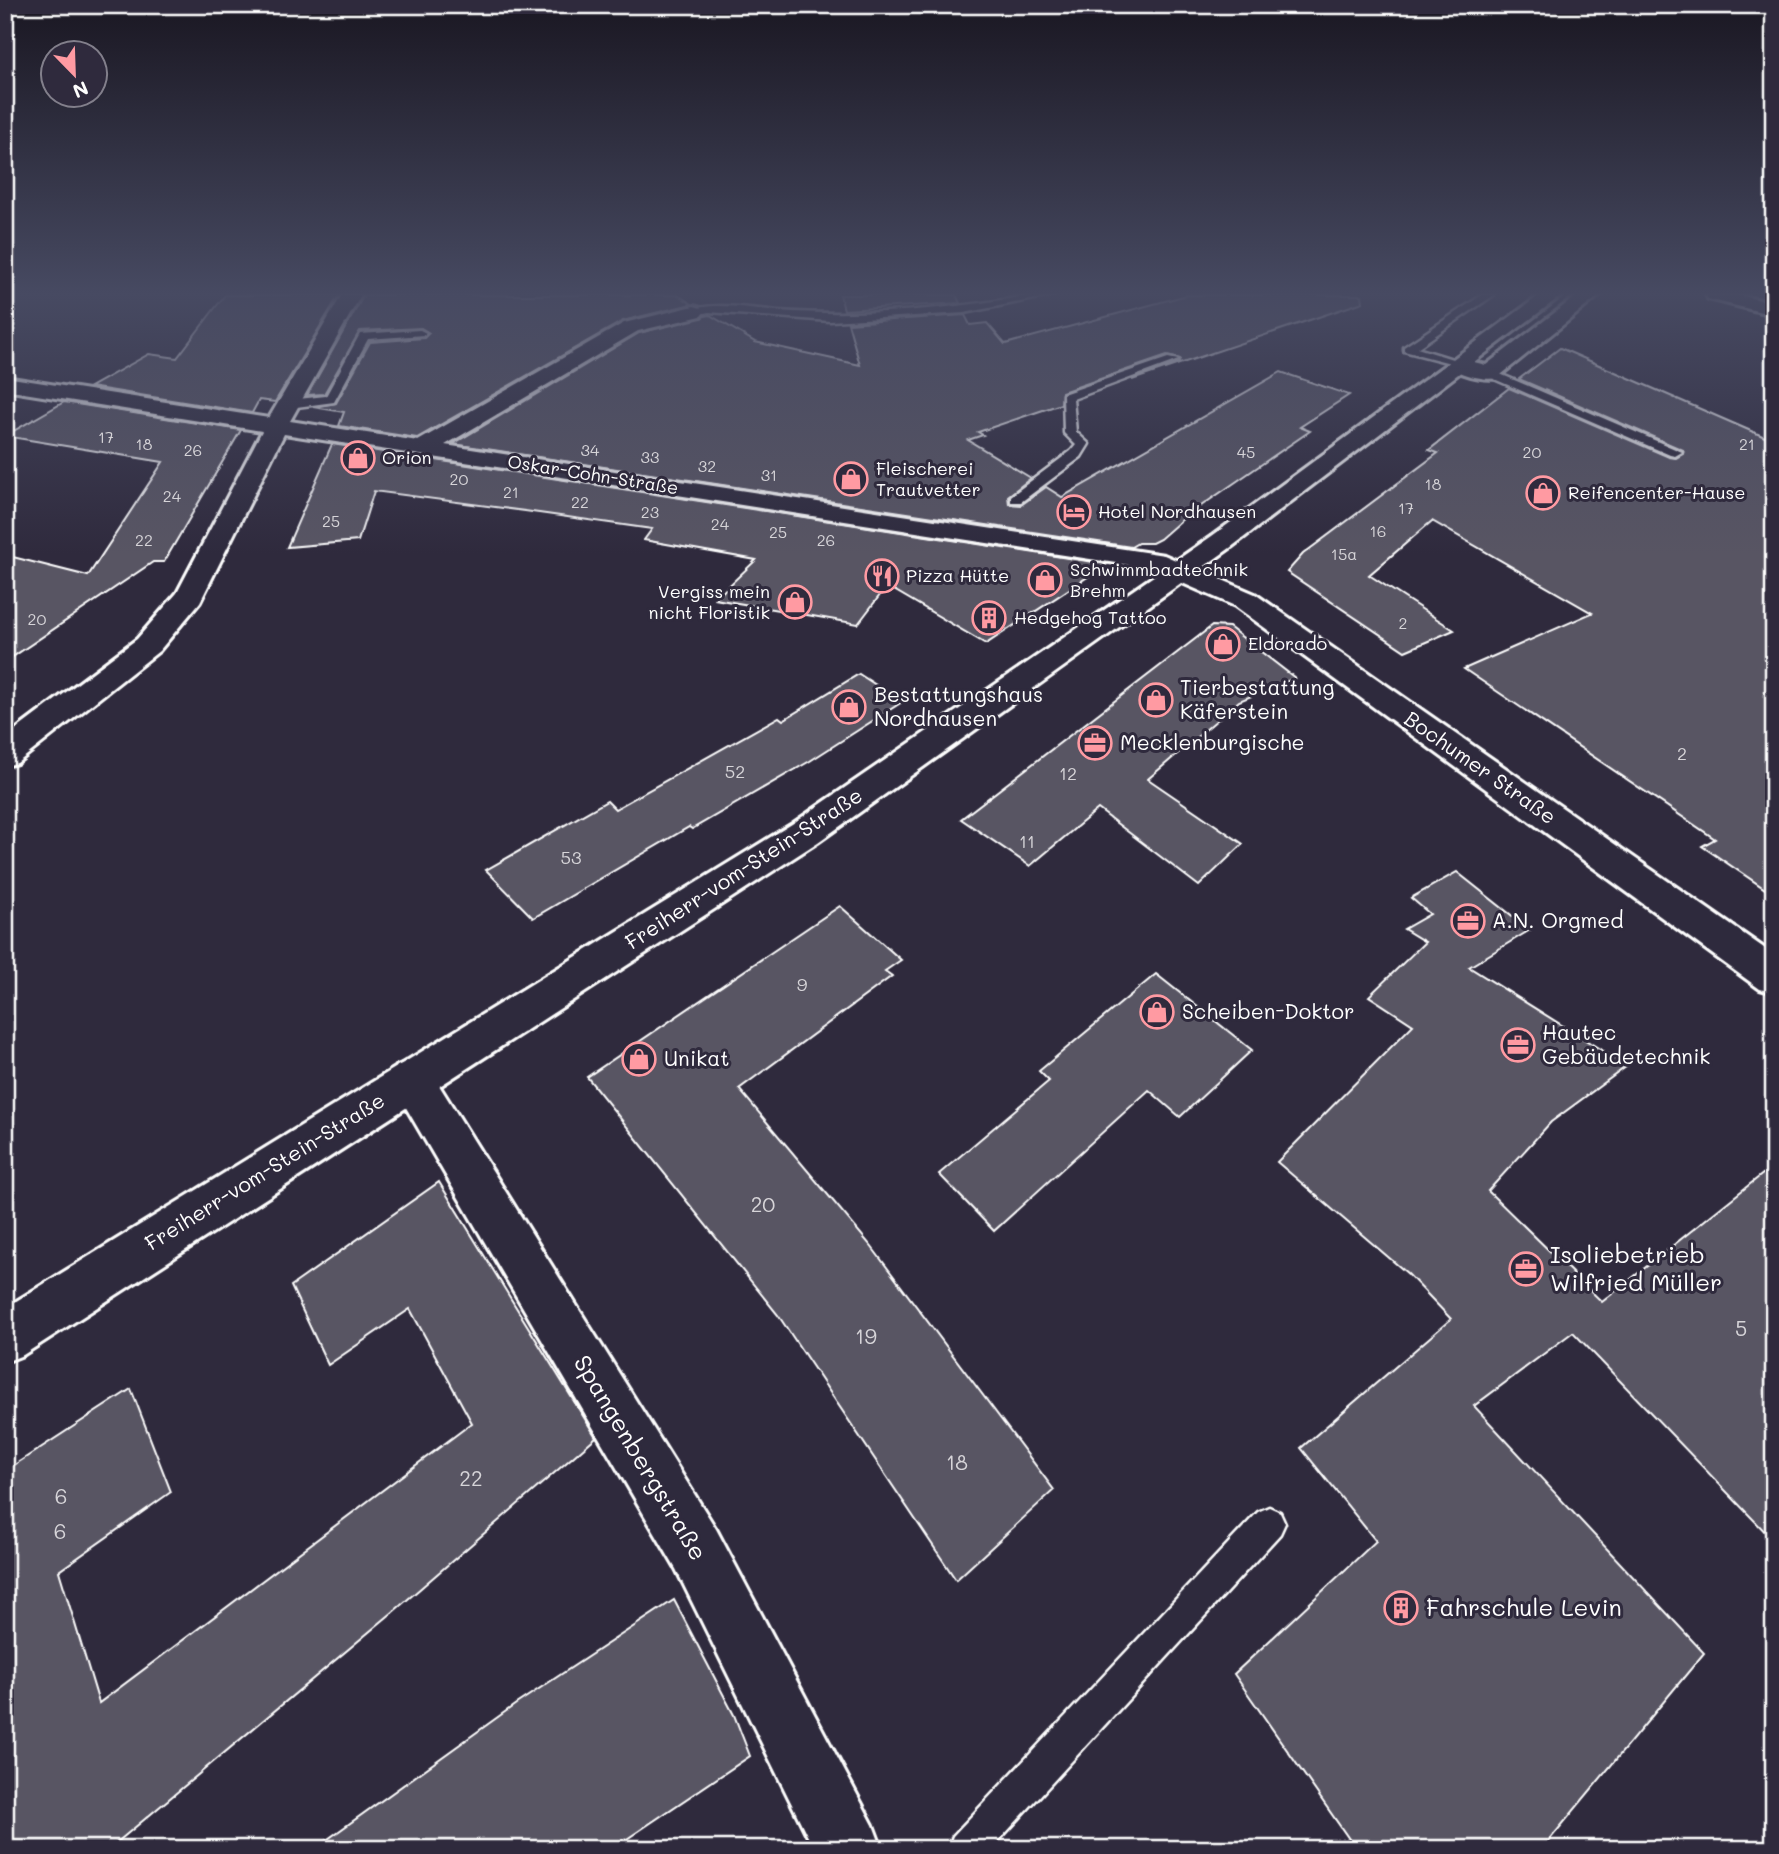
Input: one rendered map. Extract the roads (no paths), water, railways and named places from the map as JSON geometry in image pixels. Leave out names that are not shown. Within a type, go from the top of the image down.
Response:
[{"type":"street","points":[[5,755],[148,645],[190,596],[302,382]]},
{"type":"street","points":[[422,449],[538,382]]},
{"type":"street","name":"Freiherr-vom-Stein-Straße","points":[[5,1337],[805,833],[1180,572],[1436,382]]},
{"type":"street","name":"Oskar-Cohn-Straße","points":[[5,383],[286,410],[422,449],[980,528],[1154,561],[1180,572]]},
{"type":"street","name":"Bochumer Straße","points":[[1180,572],[1245,600],[1774,976]]},
{"type":"street","name":"Spangenbergstraße","points":[[412,1079],[696,1549],[849,1849]]},
{"type":"lane","points":[[286,410],[330,399],[340,382]]},
{"type":"lane","points":[[1016,499],[1076,454],[1083,444],[1070,433],[1067,397],[1111,382]]},
{"type":"lane","points":[[1509,382],[1675,452]]},
{"type":"lane","points":[[966,1849],[1269,1523]]},
{"type":"place","name":"Orion","points":[[358,458]]},
{"type":"place","name":"Fleischerei Trautvetter","points":[[851,479]]},
{"type":"place","name":"Reifencenter-Hause","points":[[1543,493]]},
{"type":"place","name":"Hotel Nordhausen","points":[[1074,512]]},
{"type":"place","name":"Pizza Hütte","points":[[882,576]]},
{"type":"place","name":"Schwimmbadtechnik Brehm","points":[[1045,580]]},
{"type":"place","name":"Vergiss mein nicht Floristik","points":[[795,602]]},
{"type":"place","name":"Hedgehog Tattoo","points":[[989,618]]},
{"type":"place","name":"Eldorado","points":[[1223,644]]},
{"type":"place","name":"Tierbestattung Käferstein","points":[[1156,700]]},
{"type":"place","name":"Bestattungshaus Nordhausen","points":[[849,707]]},
{"type":"place","name":"Mecklenburgische","points":[[1095,743]]},
{"type":"place","name":"A.N. Orgmed","points":[[1468,921]]},
{"type":"place","name":"Scheiben-Doktor","points":[[1157,1012]]},
{"type":"place","name":"Hautec Gebäudetechnik","points":[[1518,1045]]},
{"type":"place","name":"Unikat","points":[[639,1059]]},
{"type":"place","name":"Isoliebetrieb Wilfried Müller","points":[[1526,1269]]},
{"type":"place","name":"Fahrschule Levin","points":[[1401,1608]]}]
